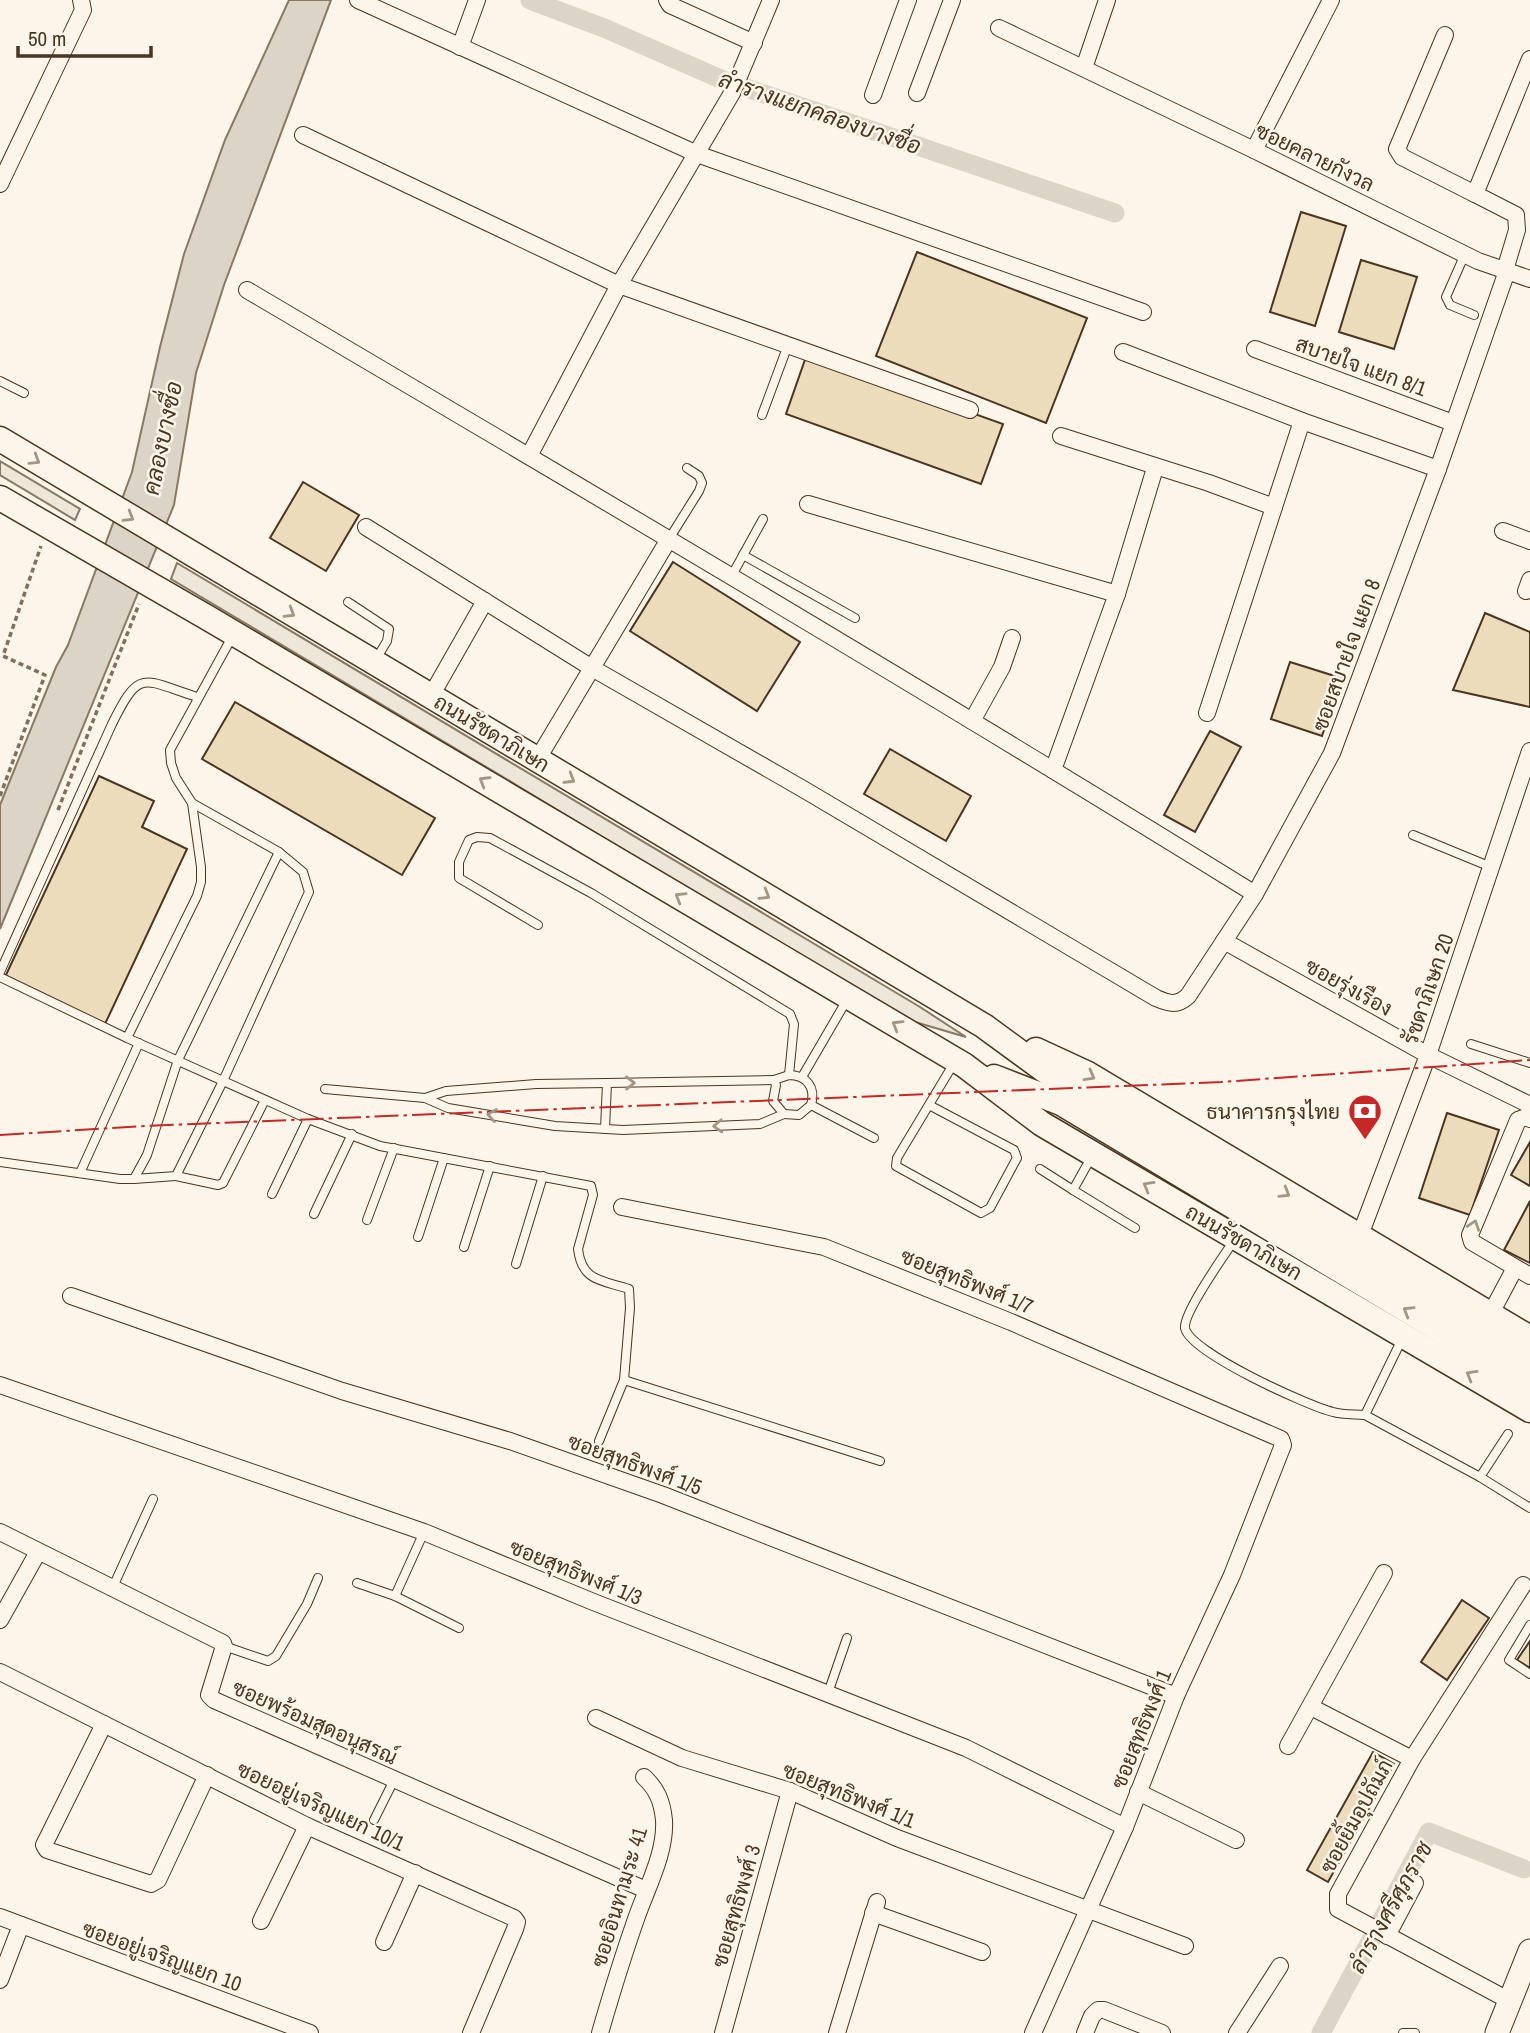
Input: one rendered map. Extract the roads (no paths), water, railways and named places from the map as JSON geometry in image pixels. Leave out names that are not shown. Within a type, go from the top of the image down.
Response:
[{"type":"main road","name":"ถนนรัชดาภิเษก","points":[[0,439],[984,1026],[1070,1089],[1530,1361]]},
{"type":"main road","name":"ถนนรัชดาภิเษก","points":[[0,498],[45,536],[208,618],[960,1062],[1042,1124],[1530,1410]]},
{"type":"main road","name":"ถนนรัชดาภิเษก","points":[[984,1026],[1088,1074],[1530,1338]]},
{"type":"main road","name":"ถนนรัชดาภิเษก","points":[[960,1062],[1061,1103],[1530,1384]]},
{"type":"main road","points":[[1497,2033],[1529,1957]]},
{"type":"street","points":[[0,184],[83,10],[81,0]]},
{"type":"street","points":[[358,0],[697,154],[1143,312]]},
{"type":"street","points":[[460,47],[477,0]]},
{"type":"street","points":[[667,0],[670,5],[754,43]]},
{"type":"street","points":[[529,456],[619,285],[735,86],[771,0]]},
{"type":"street","points":[[873,95],[908,0]]},
{"type":"street","points":[[918,93],[951,0]]},
{"type":"street","points":[[1084,68],[1107,0]]},
{"type":"street","points":[[1254,150],[1331,0]]},
{"type":"street","name":"ซอยคลายกังวล","points":[[999,28],[1465,254],[1530,278]]},
{"type":"street","points":[[1445,36],[1397,149],[1398,153],[1402,158],[1475,194],[1523,212]]},
{"type":"street","points":[[1475,194],[1530,59]]},
{"type":"street","points":[[303,135],[619,285],[970,410]]},
{"type":"street","name":"ซอยสบายใจ แยก 8","points":[[592,668],[803,789],[1156,999],[1169,1004],[1180,1003],[1188,996],[1255,894],[1332,753],[1453,423],[1506,271],[1523,212]]},
{"type":"street","points":[[247,290],[669,539],[1255,894]]},
{"type":"street","name":"สบายใจ แยก 8/1","points":[[1255,349],[1453,423]]},
{"type":"street","points":[[1124,352],[1302,421],[1437,468]]},
{"type":"street","points":[[1207,713],[1302,421]]},
{"type":"street","points":[[1061,436],[1209,483],[1274,507]]},
{"type":"street","points":[[1053,770],[1117,594],[1155,468]]},
{"type":"street","points":[[808,504],[1117,594]]},
{"type":"street","points":[[366,527],[592,668]]},
{"type":"street","points":[[1503,531],[1530,541]]},
{"type":"street","points":[[537,760],[669,539]]},
{"type":"street","points":[[431,696],[485,601]]},
{"type":"street","points":[[972,721],[1002,667],[1012,638]]},
{"type":"street","name":"รัชดาภิเษก 20","points":[[1359,1238],[1428,1055],[1530,751]]},
{"type":"street","name":"ซอยรุ่งเรือง","points":[[1224,941],[1428,1055],[1530,1105]]},
{"type":"street","points":[[1530,1119],[1525,1117],[1518,1120],[1470,1236],[1472,1242],[1530,1276]]},
{"type":"street","name":"ซอยสุทธิพงศ์ 1/7","points":[[622,1207],[824,1247],[1011,1322],[1281,1439]]},
{"type":"street","points":[[1490,1315],[1515,1268]]},
{"type":"street","name":"ซอยสุทธิพงศ์ 1/5","points":[[71,1296],[342,1391],[510,1441],[651,1491],[1176,1696]]},
{"type":"street","name":"ซอยสุทธิพงศ์ 1/3","points":[[0,1385],[424,1532],[591,1601],[966,1748],[1125,1827]]},
{"type":"street","name":"ซอยสุทธิพงศ์ 1","points":[[1033,2033],[1125,1827],[1176,1696],[1232,1575],[1283,1445],[1281,1439]]},
{"type":"street","points":[[0,1532],[225,1646]]},
{"type":"street","points":[[0,1620],[38,1552]]},
{"type":"street","points":[[1288,1746],[1384,1573]]},
{"type":"street","name":"ซอยยิ้มอุปถัมภ์","points":[[1510,2001],[1338,1909],[1338,1894],[1412,1759],[1523,1585]]},
{"type":"street","name":"ซอยพร้อมสุดอนุสรณ์","points":[[225,1646],[209,1695],[214,1700],[646,1890]]},
{"type":"street","name":"ซอยอยู่เจริญแยก 10/1","points":[[0,1673],[307,1826],[509,1915],[517,1922],[471,2033]]},
{"type":"street","name":"ซอยยิ้มอุปถัมภ์","points":[[1311,1707],[1412,1759]]},
{"type":"street","name":"ซอยสุทธิพงศ์ 1/1","points":[[596,1718],[682,1758],[790,1791],[897,1838],[1185,1946]]},
{"type":"street","points":[[104,1724],[44,1844],[47,1850],[151,1884],[158,1880],[207,1775]]},
{"type":"street","name":"ซอยอินทามระ 41","points":[[600,2033],[660,1851],[664,1822],[661,1799],[644,1777]]},
{"type":"street","name":"ซอยสุทธิพงศ์ 3","points":[[723,2033],[790,1791]]},
{"type":"street","points":[[1138,1792],[1236,1840]]},
{"type":"street","points":[[261,1921],[307,1826]]},
{"type":"street","points":[[384,1941],[415,1873]]},
{"type":"street","points":[[1385,1935],[1415,1883]]},
{"type":"street","points":[[837,2033],[875,1908],[982,1952]]},
{"type":"street","name":"ซอยอยู่เจริญแยก 10","points":[[0,1917],[310,2033]]},
{"type":"street","points":[[0,1980],[21,1925]]},
{"type":"street","points":[[1237,2033],[1280,1966]]},
{"type":"street","points":[[1085,2033],[1092,2016],[1098,2010],[1163,2033]]},
{"type":"lane","points":[[1465,254],[1446,297],[1450,305],[1474,315]]},
{"type":"lane","points":[[762,415],[788,345]]},
{"type":"lane","points":[[0,381],[24,393]]},
{"type":"lane","points":[[669,539],[702,482],[699,476],[687,468]]},
{"type":"lane","points":[[731,577],[763,519]]},
{"type":"lane","points":[[743,555],[855,618]]},
{"type":"lane","points":[[348,602],[389,629],[387,641],[374,663]]},
{"type":"lane","points":[[127,1038],[197,896],[201,867],[192,803],[176,778],[170,750],[234,634]]},
{"type":"lane","points":[[197,697],[146,681],[129,692],[112,724],[0,974],[127,1038],[308,1119],[380,1146],[591,1186],[593,1190],[590,1210],[578,1249],[581,1268],[589,1275],[629,1289],[630,1308],[624,1380],[599,1441]]},
{"type":"lane","points":[[176,1176],[223,1081],[309,892],[303,872],[279,852],[192,803]]},
{"type":"lane","points":[[1413,835],[1491,867]]},
{"type":"lane","points":[[538,925],[459,878],[459,862],[469,840],[477,837],[490,838],[591,893],[790,1014],[794,1024],[789,1075]]},
{"type":"lane","points":[[134,1179],[147,1155],[178,1060],[279,852]]},
{"type":"lane","points":[[802,1077],[849,997]]},
{"type":"lane","points":[[80,1173],[139,1043]]},
{"type":"lane","points":[[1471,1044],[1530,1063]]},
{"type":"lane","points":[[929,1105],[1017,1154],[990,1208],[985,1212],[981,1213],[895,1166],[897,1158],[929,1105],[960,1062]]},
{"type":"lane","points":[[326,1089],[425,1098],[448,1108],[555,1126],[623,1130],[760,1124],[784,1114],[799,1115],[811,1105],[813,1099],[811,1086],[802,1077],[789,1075],[774,1080],[536,1084],[446,1091],[425,1098]]},
{"type":"lane","points":[[774,1080],[774,1101],[784,1114]]},
{"type":"lane","points":[[605,1129],[607,1083]]},
{"type":"lane","points":[[0,1162],[134,1179],[176,1176],[218,1185],[222,1183],[265,1100]]},
{"type":"lane","points":[[811,1105],[874,1138]]},
{"type":"lane","points":[[272,1194],[308,1119]]},
{"type":"lane","points":[[314,1214],[352,1134]]},
{"type":"lane","points":[[367,1220],[394,1148]]},
{"type":"lane","points":[[1073,1190],[1094,1154]]},
{"type":"lane","points":[[418,1237],[444,1158]]},
{"type":"lane","points":[[464,1248],[490,1166]]},
{"type":"lane","points":[[1040,1169],[1135,1228]]},
{"type":"lane","points":[[516,1264],[543,1176]]},
{"type":"lane","points":[[1236,1237],[1194,1303],[1185,1324],[1186,1331],[1195,1341],[1220,1359],[1289,1397],[1335,1413],[1366,1415],[1480,1477],[1530,1508]]},
{"type":"lane","points":[[1366,1415],[1404,1336]]},
{"type":"lane","points":[[624,1380],[880,1461]]},
{"type":"lane","points":[[1480,1477],[1508,1434]]},
{"type":"lane","points":[[112,1589],[153,1499]]},
{"type":"lane","points":[[395,1596],[424,1532]]},
{"type":"lane","points":[[225,1646],[268,1661],[276,1656],[307,1604],[318,1578]]},
{"type":"lane","points":[[357,1583],[395,1596],[459,1628]]},
{"type":"lane","points":[[1530,1625],[1509,1660],[1530,1674]]},
{"type":"lane","points":[[828,1693],[847,1638]]},
{"type":"lane","points":[[374,1820],[394,1780]]},
{"type":"lane","points":[[1403,2033],[1415,2033]]},
{"type":"water","name":"คลองบางซื่อ","points":[[289,0],[331,0],[224,285],[196,373],[174,505],[0,929],[0,805],[56,667],[68,645],[132,472],[184,254],[225,140]]},
{"type":"waterway","name":"ลำรางแยกคลองบางซื่อ","points":[[530,0],[604,28],[723,80],[1115,213]]},
{"type":"waterway","name":"ลำรางศรีศุภราช","points":[[1321,2033],[1429,1832],[1524,1869]]},
{"type":"place","name":"ธนาคารกรุงไทย","points":[[1365,1141]]}]
